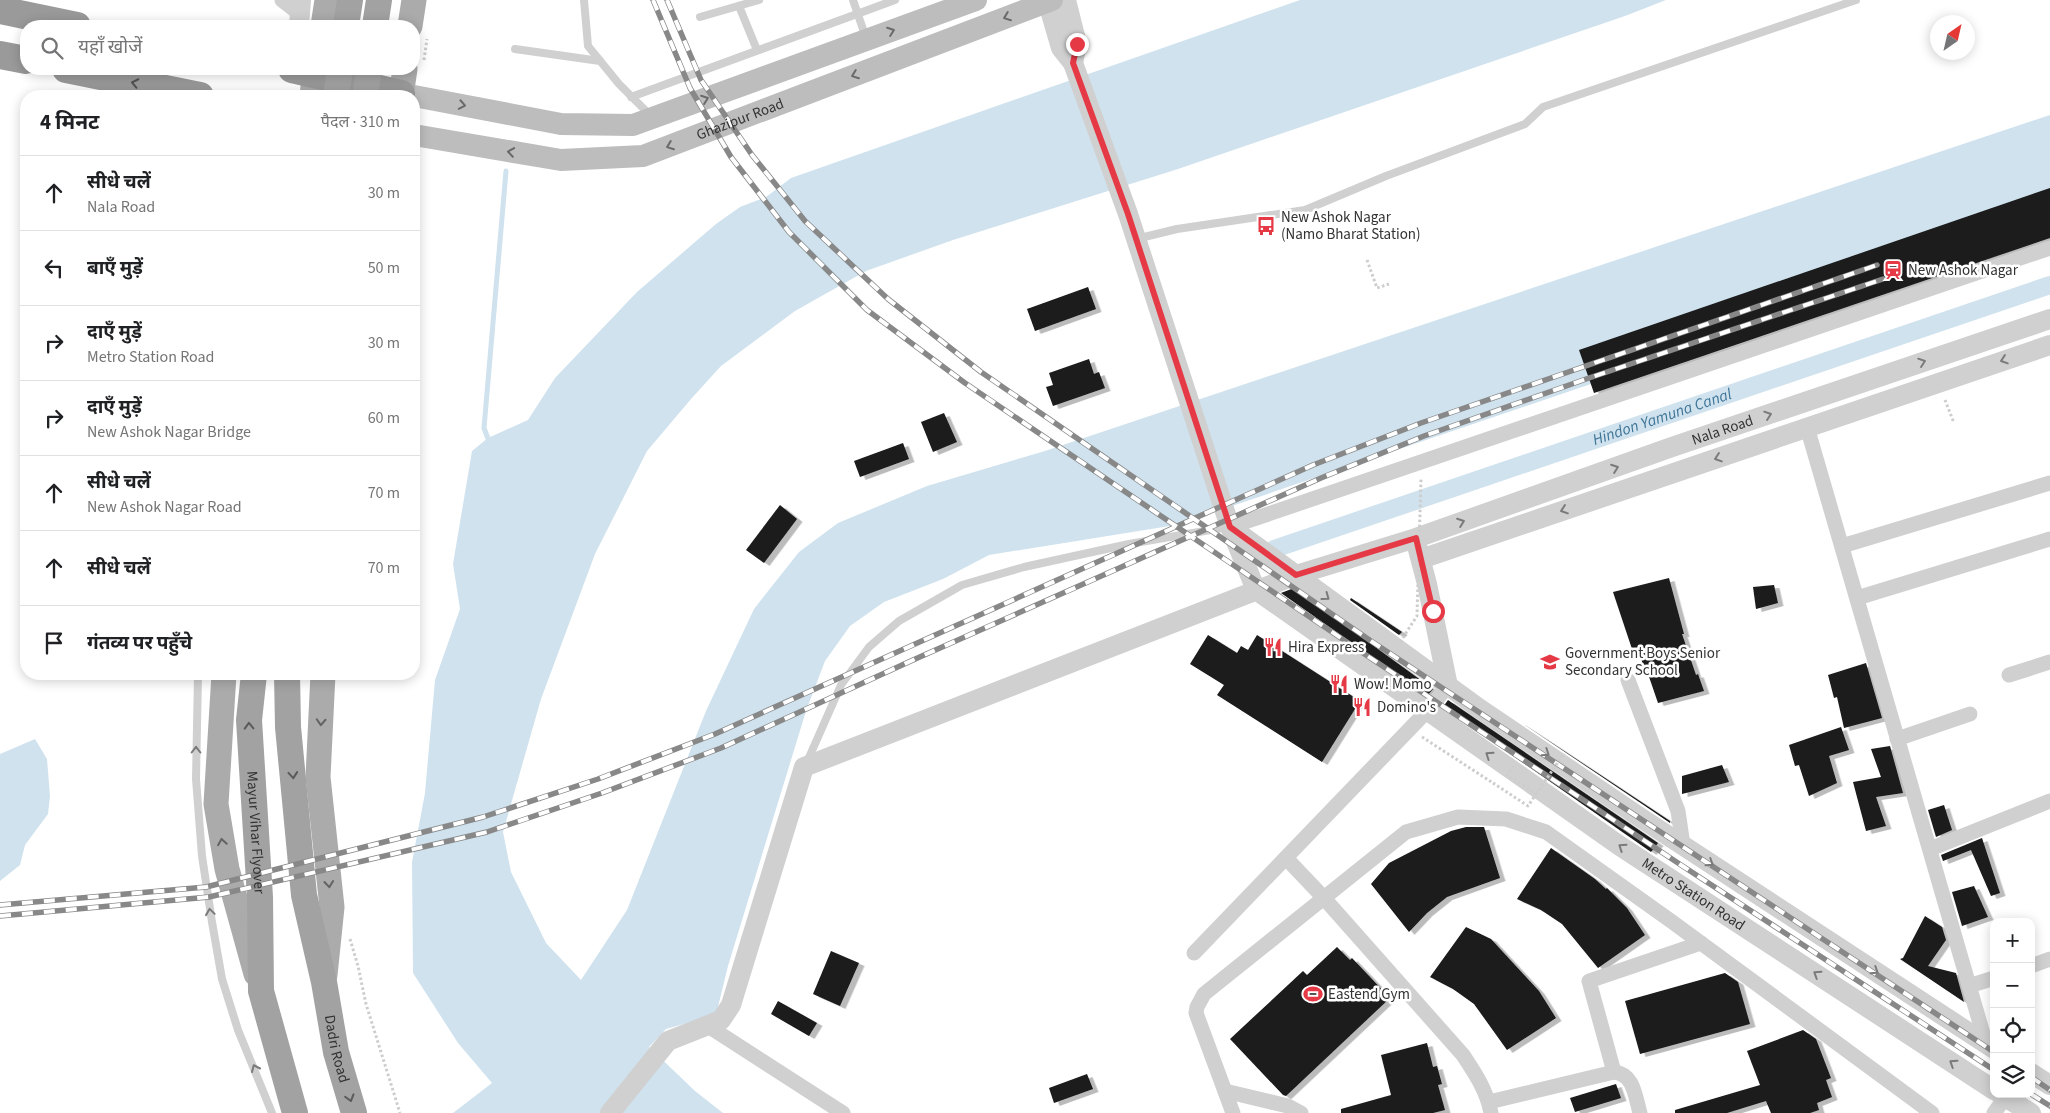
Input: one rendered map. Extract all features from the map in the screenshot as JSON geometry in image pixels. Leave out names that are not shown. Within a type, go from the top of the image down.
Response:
[{"type":"highway","points":[[347,20],[350,0]]},
{"type":"highway","points":[[376,20],[379,0]]},
{"type":"highway","points":[[0,10],[48,20]]},
{"type":"highway","points":[[0,55],[20,59]]},
{"type":"highway","points":[[98,75],[171,90]]},
{"type":"highway","points":[[311,75],[329,90]]},
{"type":"highway","points":[[321,75],[407,90]]},
{"type":"highway","points":[[366,90],[368,75]]},
{"type":"highway","name":"Mayur Vihar Flyover","points":[[253,680],[249,720],[260,897],[261,991]]},
{"type":"highway","points":[[287,680],[288,727],[304,895],[324,982]]},
{"type":"highway","name":"Dadri Road","points":[[324,982],[336,1052],[354,1113]]},
{"type":"highway","points":[[261,991],[295,1113]]},
{"type":"main road","points":[[324,20],[327,0]]},
{"type":"main road","points":[[411,20],[414,0]]},
{"type":"main road","name":"Ghazipur Road","points":[[420,93],[561,124],[633,125],[976,0]]},
{"type":"main road","name":"Ghazipur Road","points":[[420,136],[561,160],[643,156],[1055,4]]},
{"type":"main road","points":[[224,680],[216,804],[226,869],[261,991]]},
{"type":"main road","points":[[323,680],[318,777],[332,907],[324,982]]},
{"type":"street","points":[[282,0],[300,13]]},
{"type":"street","points":[[1055,4],[1077,44],[1073,63],[1128,214],[1228,520],[1256,590]]},
{"type":"street","points":[[1228,520],[2050,248]]},
{"type":"street","name":"Nala Road","points":[[804,767],[1296,575],[1416,538],[2050,318]]},
{"type":"street","name":"Nala Road","points":[[1421,559],[2050,345]]},
{"type":"street","points":[[1826,395],[1833,418]]},
{"type":"street","points":[[1807,427],[1969,986],[1990,1046]]},
{"type":"street","points":[[1842,546],[2050,483]]},
{"type":"street","points":[[1228,520],[1296,575],[1448,686],[1683,845],[1990,1046]]},
{"type":"street","points":[[1416,538],[1448,686]]},
{"type":"street","points":[[1857,598],[2050,539]]},
{"type":"street","name":"Metro Station Road","points":[[1256,590],[1620,846],[1990,1091]]},
{"type":"street","points":[[2009,675],[2050,662]]},
{"type":"street","points":[[1397,690],[1416,663]]},
{"type":"street","points":[[1628,680],[1678,811],[1683,845]]},
{"type":"street","points":[[1194,953],[1410,729],[1448,686]]},
{"type":"street","points":[[1897,739],[1970,714]]},
{"type":"street","points":[[610,1113],[668,1042],[721,1020],[731,1005],[804,767]]},
{"type":"street","points":[[1930,850],[2050,801]]},
{"type":"street","points":[[1232,1113],[1196,1013],[1204,994],[1406,832],[1458,817],[1506,819],[1546,832],[1932,1113]]},
{"type":"street","points":[[1286,858],[1463,1055],[1478,1078],[1490,1108],[1614,1072],[1622,1073],[1628,1077],[1640,1113]]},
{"type":"street","points":[[1614,1072],[1589,981],[1701,943]]},
{"type":"street","points":[[2035,965],[2050,959]]},
{"type":"street","points":[[1969,986],[1990,979]]},
{"type":"street","points":[[708,1026],[843,1113]]},
{"type":"street","points":[[2035,1076],[2050,1085]]},
{"type":"street","points":[[1225,1091],[1288,1106],[1301,1113]]},
{"type":"street","name":"Metro Station Road","points":[[2001,1098],[2031,1113]]},
{"type":"lane","points":[[584,0],[588,46],[631,97],[652,118]]},
{"type":"lane","points":[[700,17],[759,0]]},
{"type":"lane","points":[[853,0],[867,40]]},
{"type":"lane","points":[[631,97],[895,0]]},
{"type":"lane","points":[[1136,239],[1177,229],[1305,210],[1386,176],[1525,124],[1543,107],[1856,0]]},
{"type":"lane","points":[[739,6],[757,50]]},
{"type":"lane","points":[[515,49],[600,61]]},
{"type":"lane","points":[[804,767],[841,685],[869,647],[899,621],[962,584],[1033,565],[1228,520]]},
{"type":"lane","points":[[198,680],[196,779],[202,856],[212,922],[222,979],[236,1022],[272,1113]]},
{"type":"path","points":[[1368,260],[1378,288],[1389,284]]},
{"type":"path","points":[[1939,382],[1954,423]]},
{"type":"path","points":[[1400,642],[1417,616],[1421,479]]},
{"type":"path","points":[[1410,729],[1528,806],[1562,755]]},
{"type":"path","points":[[1514,765],[1507,776],[1536,794]]},
{"type":"water","points":[[1300,0],[1666,0],[1625,16],[1178,169],[953,240],[866,271],[795,311],[721,366],[647,451],[595,554],[541,699],[503,832],[511,872],[546,943],[581,980],[627,910],[706,711],[754,609],[799,552],[838,523],[927,486],[1045,451],[2050,115],[2050,228],[1176,525],[989,555],[943,579],[884,602],[850,626],[825,661],[806,711],[728,966],[716,1015],[666,1029],[649,1047],[695,1091],[723,1113],[453,1113],[492,1083],[458,1043],[413,973],[412,862],[425,793],[435,680],[460,609],[453,564],[472,451],[488,438],[528,420],[555,378],[637,292],[716,224],[740,207],[766,197],[791,178]]},
{"type":"water","points":[[35,739],[47,759],[50,796],[48,814],[25,845],[20,865],[0,881],[0,754]]},
{"type":"building","points":[[2050,188],[2050,238],[1594,393],[1579,350]]},
{"type":"building","points":[[1088,287],[1096,309],[1035,331],[1027,309]]},
{"type":"building","points":[[1089,359],[1094,374],[1099,372],[1105,388],[1053,406],[1046,387],[1053,385],[1049,373]]},
{"type":"building","points":[[944,413],[957,442],[933,452],[921,422]]},
{"type":"building","points":[[903,443],[909,459],[860,477],[854,461]]},
{"type":"building","points":[[780,505],[797,519],[764,563],[746,550]]},
{"type":"building","points":[[1669,578],[1684,634],[1682,634],[1696,675],[1698,674],[1704,691],[1658,703],[1646,668],[1644,669],[1638,647],[1632,649],[1613,592]]},
{"type":"building","points":[[1774,585],[1778,603],[1756,609],[1753,587]]},
{"type":"building","points":[[1294,588],[1433,689],[1427,696],[1281,593]]},
{"type":"building","points":[[1351,598],[1402,632],[1399,635],[1350,600]]},
{"type":"building","points":[[1208,635],[1237,653],[1241,646],[1248,650],[1257,635],[1360,701],[1322,762],[1217,695],[1224,685],[1190,664]]},
{"type":"building","points":[[1866,663],[1882,718],[1844,728],[1837,697],[1834,698],[1828,675]]},
{"type":"building","points":[[1448,700],[1658,843],[1651,852],[1443,707]]},
{"type":"building","points":[[1519,721],[1670,821],[1670,823],[1648,808]]},
{"type":"building","points":[[1841,727],[1849,750],[1829,756],[1837,783],[1809,796],[1799,765],[1795,766],[1789,745]]},
{"type":"building","points":[[1890,746],[1903,793],[1876,797],[1886,826],[1866,831],[1853,782],[1881,777],[1871,749]]},
{"type":"building","points":[[1722,765],[1729,782],[1682,794],[1682,776]]},
{"type":"building","points":[[1944,805],[1952,830],[1936,837],[1928,810]]},
{"type":"building","points":[[1466,827],[1484,827],[1500,878],[1447,897],[1427,913],[1409,932],[1371,884],[1389,863],[1451,831]]},
{"type":"building","points":[[1982,838],[2000,893],[1991,896],[1971,850],[1943,861],[1941,855]]},
{"type":"building","points":[[1551,848],[1607,888],[1627,908],[1645,935],[1598,968],[1562,924],[1541,910],[1517,899]]},
{"type":"building","points":[[1974,886],[1988,917],[1962,926],[1952,892]]},
{"type":"building","points":[[1925,916],[1942,927],[1946,940],[1928,966],[1956,973],[1964,1002],[1900,959],[1903,958]]},
{"type":"building","points":[[1466,927],[1491,939],[1539,991],[1556,1018],[1507,1050],[1474,1004],[1453,989],[1430,977]]},
{"type":"building","points":[[1337,947],[1350,960],[1352,958],[1390,998],[1286,1096],[1283,1095],[1230,1039],[1303,971],[1307,975]]},
{"type":"building","points":[[831,951],[859,963],[840,1006],[813,994]]},
{"type":"building","points":[[1725,973],[1738,982],[1750,1024],[1640,1054],[1625,1001]]},
{"type":"building","points":[[778,1001],[817,1023],[809,1036],[771,1014]]},
{"type":"building","points":[[1803,1030],[1816,1039],[1831,1078],[1826,1080],[1832,1097],[1817,1103],[1819,1110],[1810,1113],[1771,1113],[1766,1101],[1727,1113],[1675,1113],[1675,1110],[1760,1085],[1747,1051]]},
{"type":"building","points":[[1427,1043],[1433,1067],[1437,1066],[1442,1084],[1438,1085],[1445,1110],[1433,1113],[1341,1113],[1341,1109],[1391,1095],[1381,1055]]},
{"type":"building","points":[[1087,1074],[1093,1089],[1054,1103],[1049,1088]]},
{"type":"building","points":[[1616,1084],[1621,1098],[1575,1112],[1570,1098]]},
{"type":"waterway","points":[[490,444],[484,428],[506,171]]},
{"type":"waterway","name":"Hindon Yamuna Canal","points":[[1274,549],[2050,285]]},
{"type":"railway","points":[[653,0],[690,88],[731,157],[789,232],[867,310],[965,383],[1360,651],[1681,865],[1990,1067]]},
{"type":"railway","points":[[667,0],[701,80],[752,155],[805,221],[888,299],[981,372],[1371,641],[1990,1049]]},
{"type":"railway","points":[[0,905],[206,887],[483,817],[598,779],[715,734],[1313,465],[1421,423],[1877,265]]},
{"type":"railway","points":[[0,916],[209,897],[487,832],[602,793],[721,748],[1321,478],[1424,436],[1883,279]]},
{"type":"railway","points":[[2035,1080],[2050,1090]]},
{"type":"railway","points":[[2035,1097],[2050,1106]]},
{"type":"place","name":"New Ashok Nagar (Namo Bharat Station)","points":[[1266,226]]},
{"type":"place","name":"New Ashok Nagar","points":[[1893,270]]},
{"type":"place","name":"Hira Express","points":[[1273,647]]},
{"type":"place","name":"Government Boys Senior Secondary School","points":[[1550,662]]},
{"type":"place","name":"Wow! Momo","points":[[1339,684]]},
{"type":"place","name":"Domino's","points":[[1362,707]]},
{"type":"place","name":"Eastend Gym","points":[[1313,994]]},
{"type":"route","points":[[1077,44],[1073,63],[1128,214],[1230,527],[1296,575],[1416,538],[1433,611]]}]
